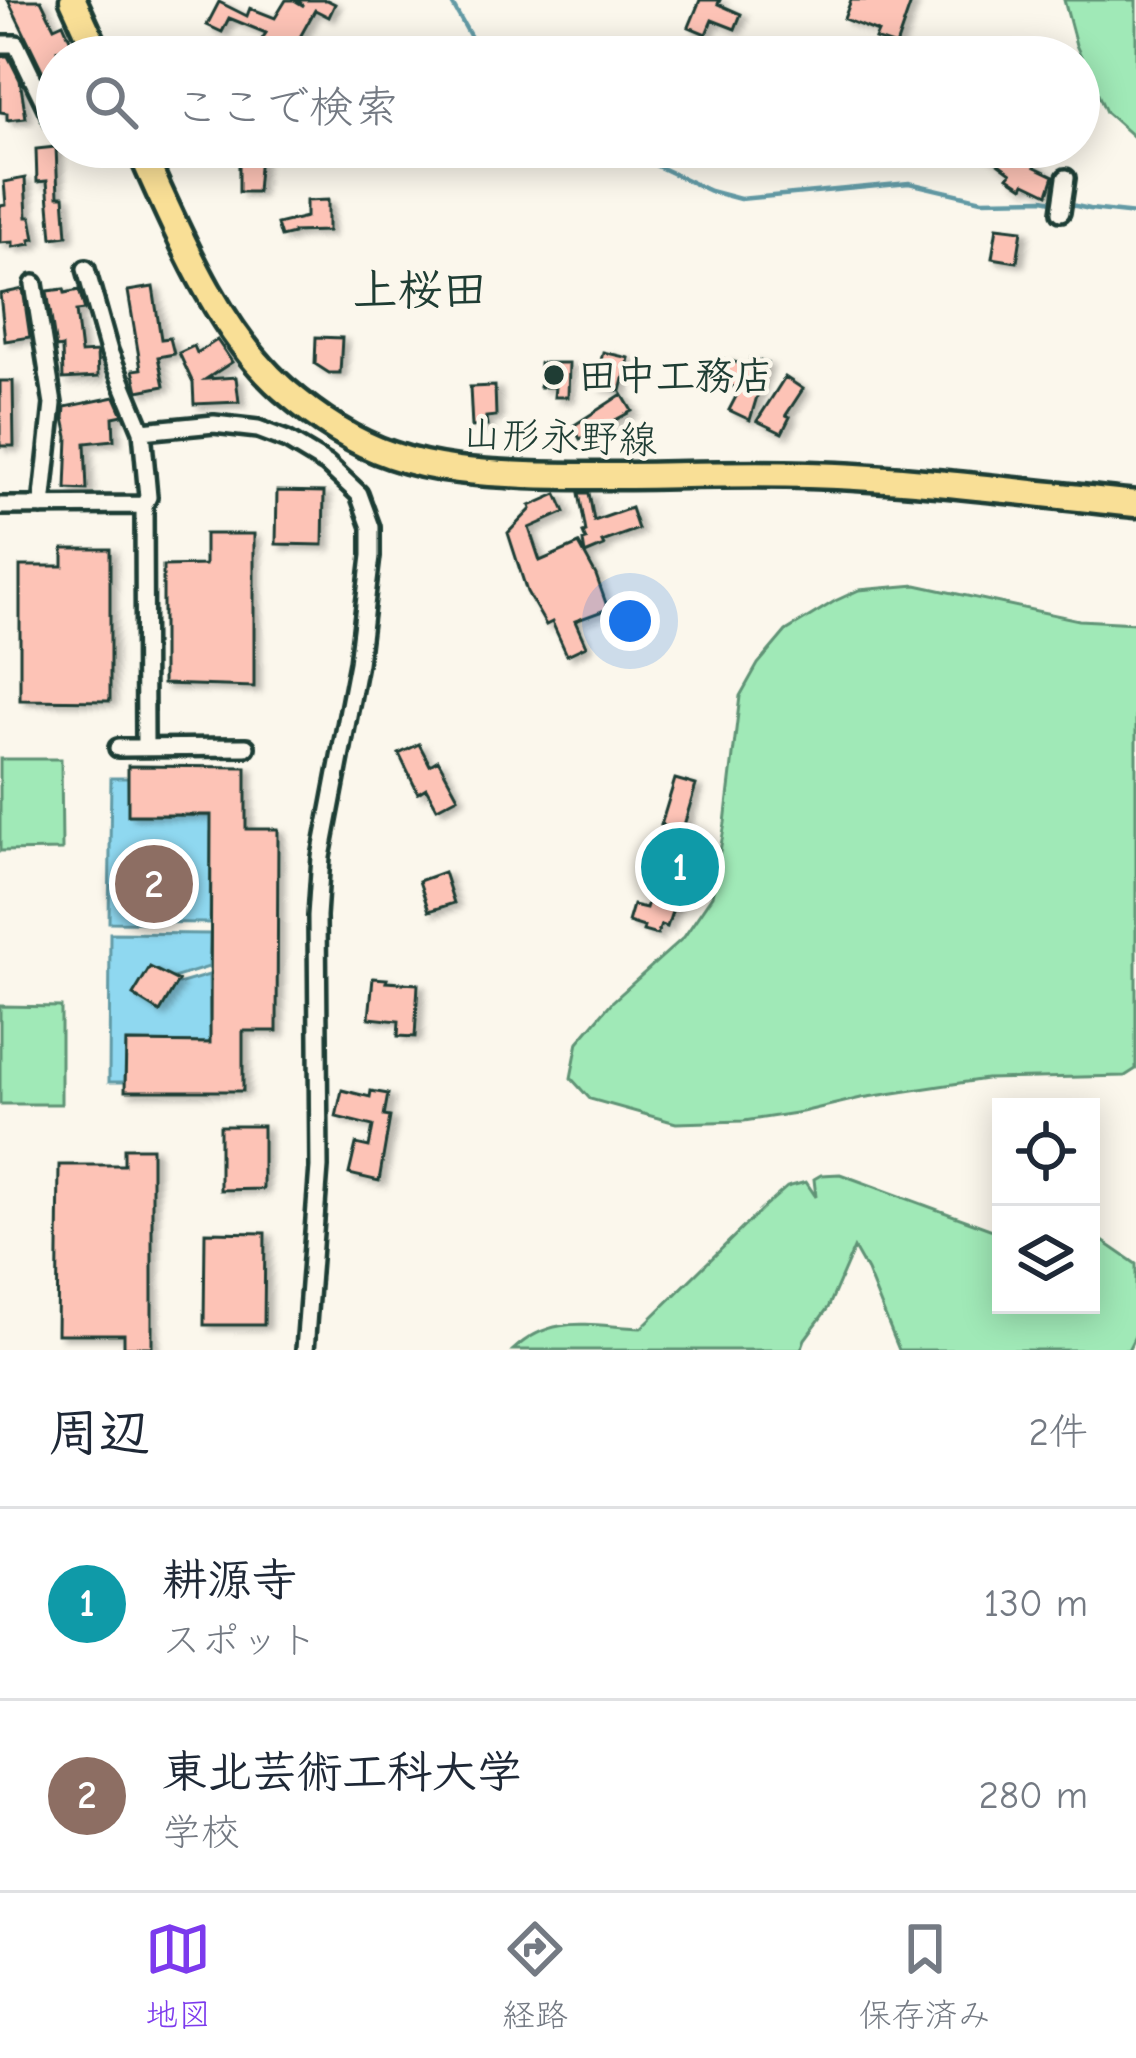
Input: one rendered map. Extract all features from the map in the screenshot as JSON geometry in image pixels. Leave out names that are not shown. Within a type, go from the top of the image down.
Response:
[{"type":"main road","points":[[73,0],[89,36]]},
{"type":"main road","name":"山形永野線","points":[[149,168],[183,242],[238,340],[281,387],[333,427],[389,455],[476,472],[597,478],[803,474],[898,478],[1136,504]]},
{"type":"street","points":[[0,44],[16,44],[36,85]]},
{"type":"street","points":[[86,269],[109,351],[142,431],[148,497],[144,505],[145,748]]},
{"type":"street","points":[[34,284],[53,404],[42,506]]},
{"type":"street","points":[[142,431],[214,424],[258,429],[287,440],[327,464],[359,494],[371,527],[358,663],[321,857],[317,916],[319,1167],[305,1350]]},
{"type":"street","points":[[0,506],[144,505]]},
{"type":"street","points":[[118,748],[246,747]]},
{"type":"green space","points":[[1064,0],[1136,0],[1136,139],[1106,112],[1100,99],[1100,36],[1074,36]]},
{"type":"green space","points":[[916,585],[1079,620],[1136,623],[1136,1069],[1125,1076],[986,1079],[744,1121],[676,1123],[590,1099],[571,1078],[578,1042],[612,1002],[684,937],[712,896],[740,696],[758,664],[786,631],[835,601],[859,590]]},
{"type":"green space","points":[[0,759],[61,759],[62,850],[0,851]]},
{"type":"green space","points":[[0,1006],[61,1007],[61,1104],[0,1104]]},
{"type":"green space","points":[[840,1174],[992,1230],[992,1314],[1100,1314],[1100,1239],[1136,1264],[1136,1334],[1128,1350],[899,1350],[854,1248],[828,1308],[801,1350],[513,1350],[558,1326],[641,1328],[787,1187],[806,1182],[816,1197],[814,1179]]},
{"type":"water","points":[[111,778],[128,778],[129,815],[231,816],[211,832],[210,923],[109,922]]},
{"type":"water","points":[[110,933],[210,934],[209,967],[173,978],[175,985],[209,975],[210,1027],[230,1028],[230,1043],[126,1042],[125,1082],[109,1082]]},
{"type":"building","points":[[8,0],[41,0],[54,27],[63,23],[69,36],[36,36],[36,58]]},
{"type":"building","points":[[286,0],[304,6],[297,0],[335,4],[329,17],[315,10],[301,36],[264,36],[266,33],[229,18],[222,32],[207,25],[219,2],[247,16],[250,8],[275,18]]},
{"type":"building","points":[[700,0],[720,0],[718,4],[741,14],[735,29],[712,20],[706,34],[689,27]]},
{"type":"building","points":[[851,0],[912,0],[899,36],[876,36],[878,32],[844,19]]},
{"type":"building","points":[[0,56],[8,56],[20,80],[26,118],[7,120],[7,113],[0,112]]},
{"type":"building","points":[[37,168],[57,168],[67,236],[52,238],[47,181],[37,182]]},
{"type":"building","points":[[239,168],[259,168],[257,192],[239,192]]},
{"type":"building","points":[[1004,168],[1037,168],[1054,176],[1048,194],[1025,183],[1023,187],[1008,177],[1011,173]]},
{"type":"building","points":[[25,178],[27,217],[31,217],[35,239],[13,247],[13,242],[0,243],[4,182]]},
{"type":"building","points":[[328,200],[328,231],[281,237],[277,224],[306,217],[306,201]]},
{"type":"building","points":[[997,227],[1022,230],[1017,262],[992,258]]},
{"type":"building","points":[[153,287],[161,339],[170,338],[174,354],[158,357],[164,386],[138,391],[133,370],[141,369],[128,291]]},
{"type":"building","points":[[23,289],[30,337],[5,341],[0,294]]},
{"type":"building","points":[[64,289],[65,293],[79,290],[85,310],[76,311],[81,353],[97,352],[98,377],[63,379],[62,347],[56,348],[47,291]]},
{"type":"building","points":[[316,337],[342,338],[340,373],[329,373],[315,364]]},
{"type":"building","points":[[217,340],[232,362],[206,379],[236,377],[239,402],[194,404],[193,383],[179,353],[194,346],[197,353]]},
{"type":"building","points":[[603,352],[629,358],[621,391],[595,386]]},
{"type":"building","points":[[750,358],[767,363],[750,420],[729,410],[740,389],[717,382],[724,359],[748,366]]},
{"type":"building","name":"田中工務店","points":[[540,363],[569,363],[568,397],[554,397],[555,387],[540,387]]},
{"type":"building","points":[[785,377],[803,389],[786,415],[790,417],[782,433],[757,421]]},
{"type":"building","points":[[0,381],[13,381],[14,446],[0,446]]},
{"type":"building","points":[[495,386],[496,416],[486,417],[487,426],[472,427],[470,387]]},
{"type":"building","points":[[622,394],[632,411],[580,439],[573,426]]},
{"type":"building","points":[[115,397],[123,415],[113,417],[114,440],[85,443],[87,490],[66,489],[65,407]]},
{"type":"building","points":[[277,491],[324,492],[323,545],[276,544]]},
{"type":"building","points":[[579,493],[589,493],[594,521],[631,508],[638,529],[602,542],[604,546],[585,554]]},
{"type":"building","points":[[557,494],[565,512],[529,528],[540,561],[579,544],[608,609],[575,621],[586,646],[567,655],[552,622],[546,625],[527,592],[508,533],[530,506]]},
{"type":"building","points":[[205,534],[254,534],[254,687],[163,684],[163,566],[205,565]]},
{"type":"building","points":[[63,549],[110,549],[110,701],[20,700],[20,566],[63,566]]},
{"type":"building","points":[[419,744],[430,765],[438,760],[458,797],[437,808],[426,788],[418,793],[399,754]]},
{"type":"building","points":[[128,766],[246,767],[246,829],[278,829],[277,1031],[243,1031],[243,1091],[125,1091],[126,1042],[210,1043],[211,815],[128,815]]},
{"type":"building","points":[[675,779],[696,785],[682,832],[661,825]]},
{"type":"building","points":[[673,846],[698,854],[686,892],[679,890],[667,927],[661,925],[657,935],[628,922],[633,905],[646,908],[655,880],[662,882]]},
{"type":"building","points":[[444,872],[454,903],[429,911],[419,881]]},
{"type":"building","points":[[150,967],[178,981],[160,1012],[133,995]]},
{"type":"building","points":[[373,978],[418,984],[415,1037],[398,1036],[399,1021],[369,1018]]},
{"type":"building","points":[[342,1090],[370,1097],[371,1091],[388,1094],[384,1116],[390,1117],[379,1181],[349,1174],[356,1144],[369,1147],[373,1126],[336,1117]]},
{"type":"building","points":[[220,1126],[263,1126],[263,1189],[220,1190]]},
{"type":"building","points":[[124,1148],[152,1148],[152,1347],[124,1347],[124,1334],[57,1334],[59,1165],[124,1165]]},
{"type":"building","points":[[205,1232],[265,1233],[264,1325],[204,1325]]},
{"type":"waterway","points":[[450,0],[470,36]]},
{"type":"waterway","points":[[661,168],[740,199],[909,183],[982,200],[1043,199],[1136,214]]},
{"type":"place","name":"田中工務店","points":[[554,375]]},
{"type":"place","name":"耕源寺","points":[[680,867]]},
{"type":"place","name":"東北芸術工科大学","points":[[154,884]]},
{"type":"district","name":"上桜田","points":[[420,289]]}]
